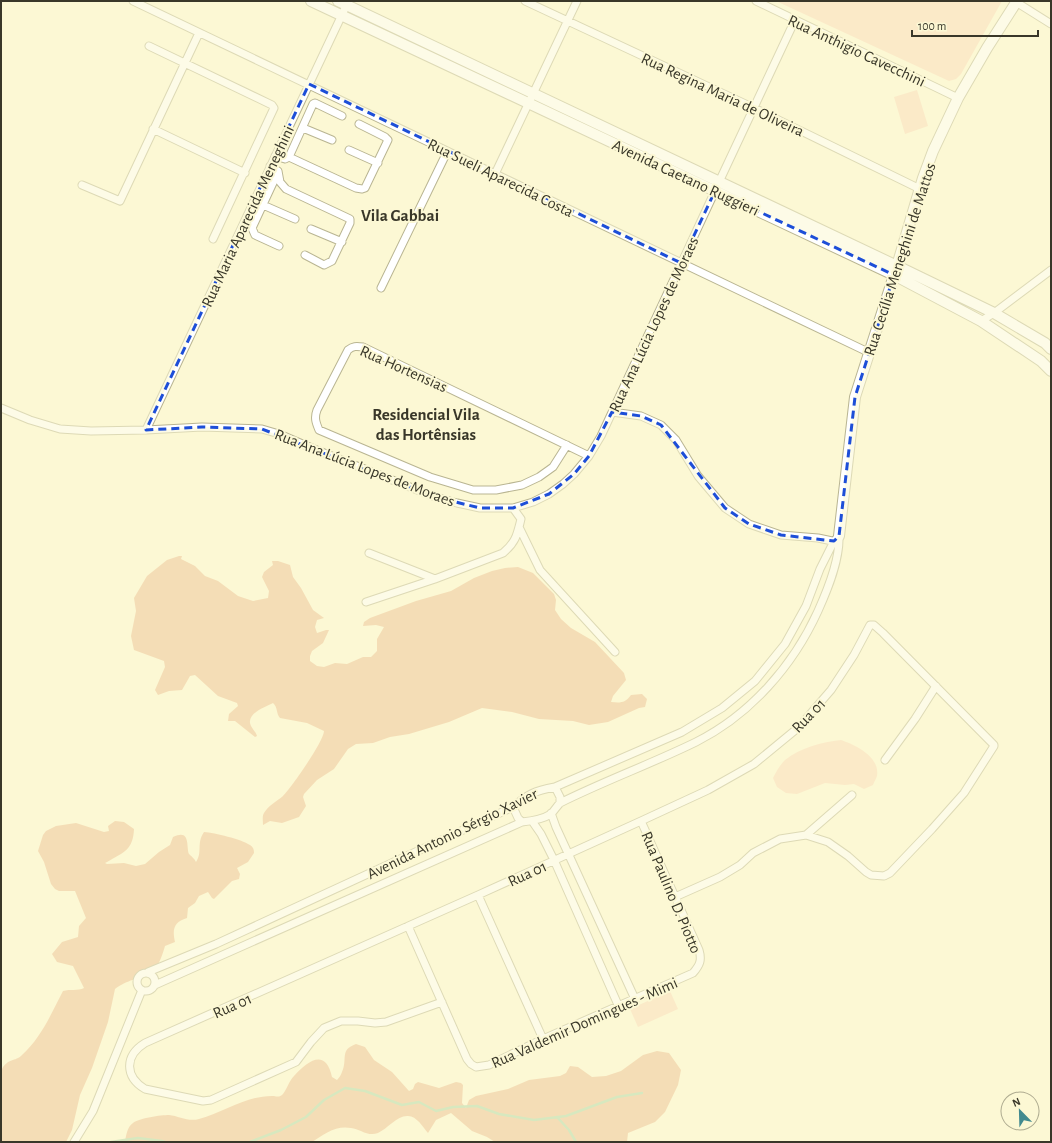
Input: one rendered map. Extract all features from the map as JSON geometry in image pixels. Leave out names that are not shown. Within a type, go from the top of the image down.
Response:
[{"type":"main road","name":"Avenida Caetano Ruggieri","points":[[311,1],[529,104],[717,186]]},
{"type":"main road","name":"Avenida Caetano Ruggieri","points":[[344,2],[534,94],[717,186],[896,271],[994,313],[1045,343],[1051,349]]},
{"type":"main road","name":"Rua Cecília Meneghini de Mattos","points":[[837,540],[855,396],[896,271],[920,189],[933,151],[958,98],[987,48],[1017,2]]},
{"type":"main road","name":"Avenida Caetano Ruggieri","points":[[896,271],[981,320],[1041,361],[1051,371]]},
{"type":"street","name":"Rua Sueli Aparecida Costa","points":[[133,1],[309,84],[447,152],[870,352]]},
{"type":"street","name":"Rua Regina Maria de Oliveira","points":[[525,1],[754,108],[920,189]]},
{"type":"street","points":[[495,174],[577,1]]},
{"type":"street","name":"Rua Anthigio Cavecchini","points":[[756,1],[958,98]]},
{"type":"street","name":"Rua Maria Aparecida Meneghini","points":[[146,430],[341,15],[344,2]]},
{"type":"street","points":[[1017,2],[1051,24]]},
{"type":"street","name":"Rua Ana Lúcia Lopes de Moraes","points":[[1,408],[30,420],[60,429],[91,431],[202,427],[262,429],[279,434],[435,497],[457,503],[480,508],[513,508],[533,502],[563,484],[574,474],[589,456],[601,436],[795,20]]},
{"type":"street","points":[[82,185],[120,201],[199,33]]},
{"type":"street","points":[[149,46],[273,107],[274,110],[214,239]]},
{"type":"street","points":[[289,157],[313,104],[315,103],[342,116]]},
{"type":"street","points":[[275,156],[285,159],[289,157],[356,188],[365,188],[388,140],[359,124]]},
{"type":"street","points":[[302,128],[332,140]]},
{"type":"street","points":[[153,130],[245,172]]},
{"type":"street","points":[[349,150],[378,163]]},
{"type":"street","points":[[381,288],[447,152]]},
{"type":"street","points":[[270,166],[278,171],[280,182],[286,189],[350,219],[342,242],[332,261],[324,265],[305,255]]},
{"type":"street","points":[[278,171],[252,228],[254,235],[279,246]]},
{"type":"street","points":[[263,205],[295,219]]},
{"type":"street","points":[[311,229],[342,242]]},
{"type":"street","points":[[981,320],[994,313],[1051,270]]},
{"type":"street","name":"Rua Hortensias","points":[[568,445],[553,467],[539,477],[522,485],[496,490],[474,490],[430,477],[319,430],[315,416],[348,350],[353,347],[362,347],[568,445],[589,456]]},
{"type":"street","points":[[612,412],[641,416],[661,425],[676,440],[698,476],[725,508],[749,524],[781,534],[837,540]]},
{"type":"street","points":[[366,602],[435,579],[503,553],[512,545],[517,536],[521,519],[513,508]]},
{"type":"street","points":[[519,527],[540,570],[616,652]]},
{"type":"street","name":"Avenida Antonio Sérgio Xavier","points":[[148,972],[216,944],[513,807],[525,796],[533,792],[554,787],[682,732],[722,708],[755,681],[785,644],[806,606],[820,569],[837,540]]},
{"type":"street","name":"Avenida Antonio Sérgio Xavier","points":[[155,985],[522,822],[532,821],[552,813],[560,803],[697,742],[747,708],[783,669],[812,625],[828,589],[837,540]]},
{"type":"street","points":[[369,553],[435,579]]},
{"type":"street","name":"Rua 01","points":[[442,1002],[386,1022],[375,1023],[358,1020],[341,1021],[324,1028],[311,1042],[300,1058],[290,1066],[211,1100],[203,1101],[145,1089],[138,1085],[133,1079],[129,1065],[134,1052],[145,1043],[478,896],[708,790],[754,764],[799,727],[831,690],[854,655],[869,627],[874,625],[936,686]]},
{"type":"street","points":[[675,897],[720,877],[740,865],[753,852],[780,839],[806,836],[828,842],[848,856],[866,872],[876,877],[884,876],[890,873],[964,793],[994,744],[936,686],[886,760]]},
{"type":"street","points":[[554,787],[560,797],[560,803]]},
{"type":"street","points":[[806,836],[852,795]]},
{"type":"street","points":[[513,807],[518,818],[522,822]]},
{"type":"street","points":[[552,813],[556,827],[568,854],[635,999]]},
{"type":"street","points":[[532,821],[541,834],[554,860],[619,1007]]},
{"type":"street","name":"Rua Paulino D. Piotto","points":[[641,821],[699,950],[701,957],[700,963]]},
{"type":"street","points":[[478,896],[543,1039]]},
{"type":"street","name":"Rua Valdemir Domingues - Mimi","points":[[408,926],[468,1059],[471,1064],[476,1067],[490,1065],[543,1039],[619,1007],[693,973],[700,963]]},
{"type":"street","points":[[148,972],[155,978],[155,985],[151,990],[142,990],[138,984],[138,978],[142,974],[148,972]]},
{"type":"street","points":[[74,1142],[93,1111],[142,990]]},
{"type":"highlighted area","points":[[309,84],[681,263],[715,191],[894,275],[855,397],[839,536],[834,541],[781,535],[749,524],[725,508],[661,425],[641,416],[612,412],[589,456],[574,474],[549,494],[513,508],[480,508],[435,497],[262,429],[202,427],[146,430]]},
{"type":"shaded area","points":[[776,1],[1002,1],[961,74],[956,79],[949,81]]},
{"type":"shaded area","points":[[917,90],[928,126],[905,134],[894,97]]},
{"type":"shaded area","points":[[182,556],[181,559],[195,566],[205,576],[218,581],[238,596],[253,601],[268,598],[269,591],[262,577],[264,572],[273,565],[272,561],[278,561],[290,565],[293,577],[313,610],[324,618],[317,620],[315,627],[317,633],[329,630],[323,643],[312,651],[310,656],[310,661],[317,666],[324,667],[335,663],[347,664],[363,657],[371,657],[377,651],[377,639],[384,627],[376,625],[363,626],[364,622],[370,618],[416,601],[451,591],[474,578],[492,571],[518,567],[533,573],[554,594],[556,600],[555,610],[561,619],[571,628],[595,642],[624,673],[626,680],[613,696],[611,702],[622,702],[627,700],[631,695],[642,694],[647,699],[645,707],[639,708],[608,722],[589,725],[573,721],[539,719],[512,712],[482,708],[449,722],[409,734],[390,737],[373,743],[356,744],[348,749],[334,769],[317,780],[304,794],[303,797],[306,806],[299,817],[282,823],[270,821],[263,825],[264,813],[270,806],[283,796],[293,784],[319,744],[324,731],[307,723],[280,718],[276,706],[273,703],[261,709],[251,718],[251,726],[257,736],[255,737],[235,721],[228,721],[229,714],[238,706],[237,703],[218,696],[195,675],[190,676],[182,690],[169,691],[158,695],[155,690],[165,667],[164,661],[134,650],[131,636],[136,611],[134,598],[147,576],[167,560]]},
{"type":"shaded area","points":[[841,740],[859,748],[871,757],[877,769],[877,776],[873,785],[864,789],[854,784],[845,785],[825,783],[797,794],[786,793],[777,787],[773,778],[785,760],[797,752],[812,746]]},
{"type":"shaded area","points":[[115,821],[124,822],[134,829],[132,842],[123,853],[105,863],[107,864],[124,863],[136,866],[145,864],[170,845],[173,837],[179,835],[183,835],[187,840],[189,854],[196,862],[199,855],[200,840],[204,832],[228,837],[246,843],[253,847],[254,853],[248,862],[237,868],[240,874],[239,879],[232,881],[214,899],[208,892],[199,896],[195,903],[188,908],[187,918],[179,922],[175,927],[175,942],[165,946],[161,959],[151,972],[124,983],[115,989],[108,1022],[92,1068],[80,1095],[72,1130],[66,1142],[1,1142],[1,1068],[2,1069],[7,1063],[19,1057],[35,1041],[63,991],[84,988],[73,966],[57,962],[52,954],[62,942],[78,937],[79,926],[86,918],[75,891],[59,891],[51,884],[44,862],[38,851],[43,835],[46,831],[56,826],[76,823],[104,832],[109,831],[108,826]]},
{"type":"shaded area","points":[[670,991],[678,1009],[638,1027],[630,1009]]},
{"type":"shaded area","points":[[356,1044],[365,1047],[374,1060],[392,1072],[409,1091],[413,1089],[415,1084],[418,1082],[439,1088],[456,1082],[461,1083],[463,1085],[462,1103],[466,1108],[469,1100],[476,1096],[508,1089],[529,1080],[560,1076],[566,1073],[570,1066],[578,1067],[592,1077],[606,1076],[621,1071],[643,1055],[657,1051],[669,1053],[681,1070],[678,1085],[665,1112],[655,1122],[628,1133],[627,1142],[495,1142],[472,1131],[451,1113],[436,1120],[428,1133],[416,1119],[407,1116],[396,1120],[378,1133],[371,1134],[346,1127],[330,1131],[312,1142],[125,1142],[129,1127],[136,1121],[156,1116],[169,1115],[195,1120],[255,1098],[264,1096],[278,1097],[283,1094],[292,1078],[299,1070],[305,1065],[316,1060],[326,1062],[332,1077],[337,1080],[344,1067],[347,1049]]},
{"type":"waterway","points":[[250,1142],[281,1130],[306,1117],[324,1100],[345,1088],[365,1091],[402,1105],[419,1102],[436,1111],[453,1107],[477,1106],[499,1114],[534,1120],[566,1116],[617,1097],[642,1093]]},
{"type":"waterway","points":[[557,1117],[569,1130],[576,1142]]},
{"type":"waterway","points":[[111,1142],[138,1138],[165,1142]]},
{"type":"district","name":"Vila Gabbai","points":[[400,215]]},
{"type":"district","name":"Residencial Vila das Hortênsias","points":[[426,424]]}]
